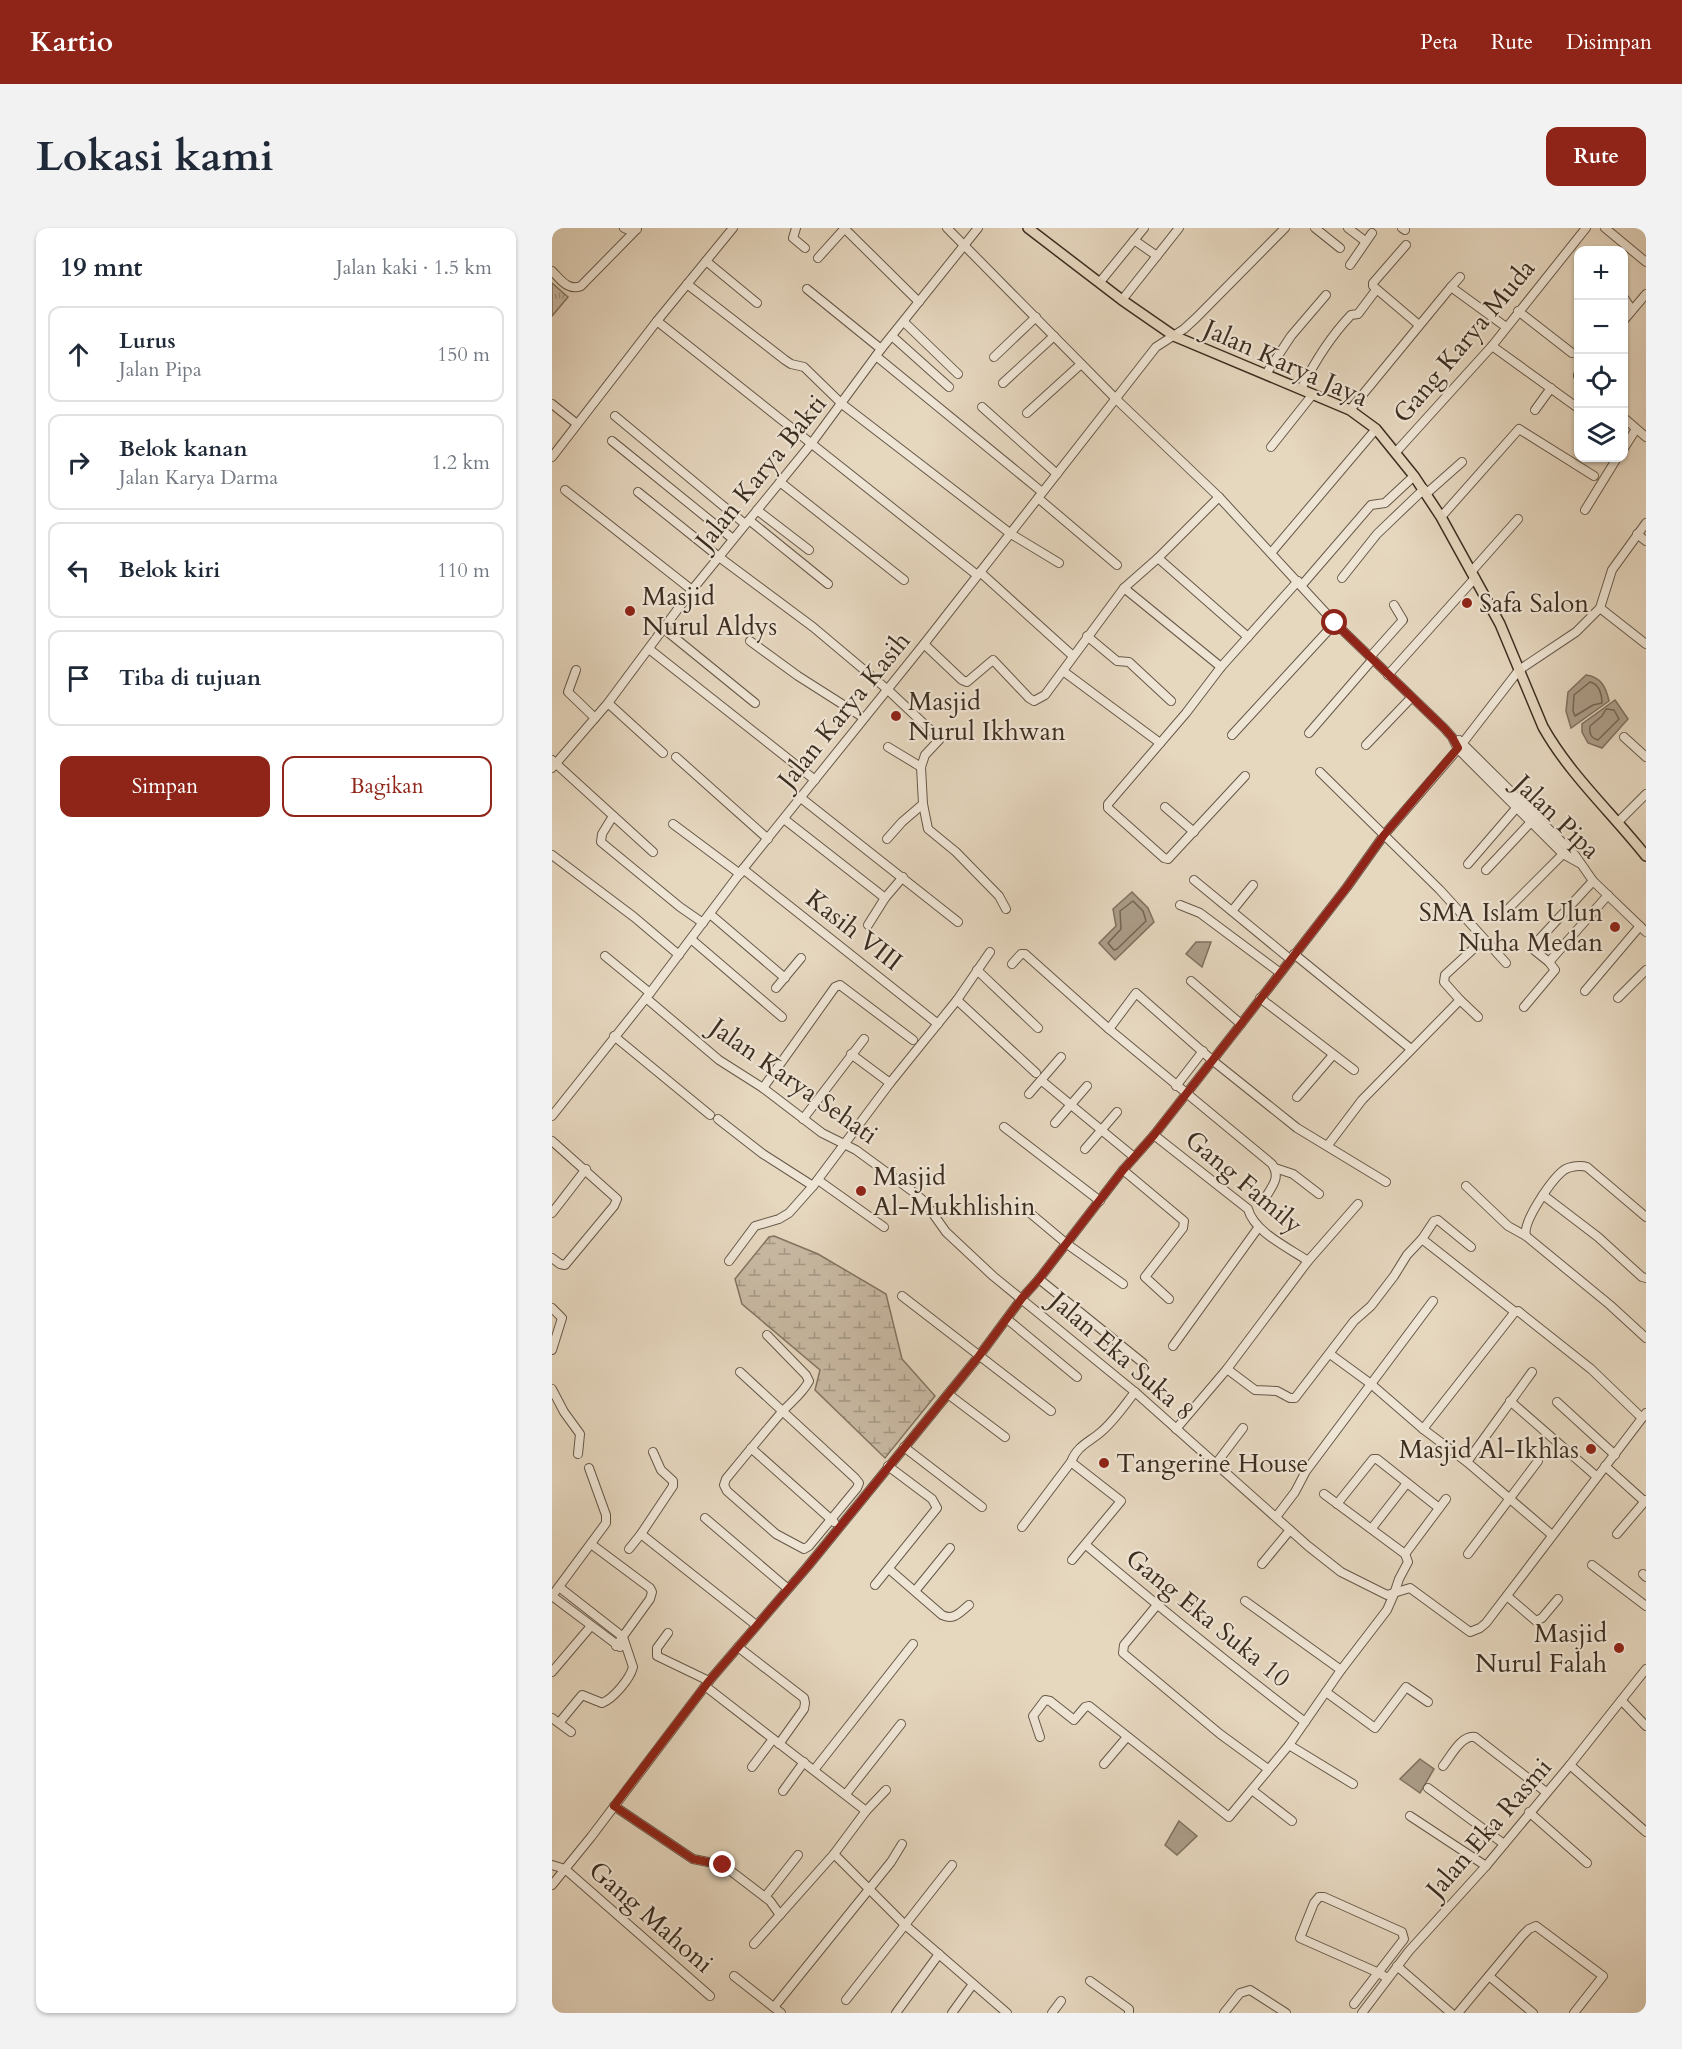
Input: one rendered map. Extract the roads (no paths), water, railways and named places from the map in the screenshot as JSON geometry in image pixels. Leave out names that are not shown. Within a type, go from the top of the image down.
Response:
[{"type":"main road","name":"Jalan Karya Jaya","points":[[1028,228],[1122,300],[1174,336],[1350,410],[1376,429],[1396,452],[1442,517],[1500,624],[1552,743],[1569,768],[1619,821],[1646,856]]},
{"type":"street","points":[[624,228],[637,229]]},
{"type":"street","points":[[552,457],[657,321],[733,228]]},
{"type":"street","points":[[796,228],[793,238],[805,248]]},
{"type":"street","points":[[818,258],[845,228],[919,302]]},
{"type":"street","points":[[947,228],[1117,400],[1219,497],[1335,623],[1460,745]]},
{"type":"street","name":"Jalan Karya Bakti","points":[[553,764],[608,703],[692,590],[811,444],[881,349],[978,228]]},
{"type":"street","points":[[1100,282],[1144,228]]},
{"type":"street","points":[[1122,300],[1179,228]]},
{"type":"street","points":[[1315,228],[1340,248]]},
{"type":"street","points":[[1348,228],[1365,242]]},
{"type":"street","name":"Gang Karya Muda","points":[[1396,452],[1492,346],[1586,228]]},
{"type":"street","points":[[1605,228],[1646,262]]},
{"type":"street","points":[[552,271],[568,286],[576,288],[581,286],[637,229]]},
{"type":"street","name":"Jalan Karya Kasih","points":[[552,1116],[768,838],[1117,400],[1156,347],[1196,318],[1283,229]]},
{"type":"street","points":[[1350,265],[1372,233]]},
{"type":"street","points":[[1134,240],[1157,256]]},
{"type":"street","points":[[1406,245],[1373,283],[1373,286],[1419,325]]},
{"type":"street","points":[[706,261],[758,303]]},
{"type":"street","points":[[1350,410],[1460,278]]},
{"type":"street","points":[[687,284],[784,360],[804,367],[842,404],[1011,534],[1059,563]]},
{"type":"street","points":[[1451,287],[1506,327]]},
{"type":"street","points":[[807,290],[881,349]]},
{"type":"street","points":[[1301,389],[1329,341],[1352,315],[1358,315],[1377,290]]},
{"type":"street","points":[[1628,314],[1646,294]]},
{"type":"street","points":[[1266,374],[1291,336],[1326,295]]},
{"type":"street","points":[[1624,300],[1632,310]]},
{"type":"street","points":[[1518,311],[1572,353]]},
{"type":"street","points":[[994,357],[1036,317]]},
{"type":"street","points":[[657,321],[811,444],[979,573],[1073,656]]},
{"type":"street","points":[[904,321],[958,374]]},
{"type":"street","points":[[892,336],[949,387]]},
{"type":"street","points":[[1003,383],[1054,336]]},
{"type":"street","points":[[1492,346],[1574,405]]},
{"type":"street","points":[[876,356],[1040,495],[1117,565]]},
{"type":"street","points":[[1028,413],[1082,364]]},
{"type":"street","points":[[1535,410],[1551,388]]},
{"type":"street","points":[[1271,447],[1313,394]]},
{"type":"street","points":[[552,404],[577,424]]},
{"type":"street","points":[[982,407],[1057,474]]},
{"type":"street","points":[[615,416],[828,584]]},
{"type":"street","points":[[1628,422],[1646,436]]},
{"type":"street","points":[[1271,553],[1376,429]]},
{"type":"street","points":[[1442,517],[1519,429],[1594,476]]},
{"type":"street","points":[[1628,441],[1636,429]]},
{"type":"street","points":[[612,441],[733,539]]},
{"type":"street","points":[[1342,578],[1377,534],[1462,462]]},
{"type":"street","points":[[1585,510],[1615,462]]},
{"type":"street","points":[[1245,776],[1168,859],[1164,858],[1108,808],[1108,804],[1186,713],[1221,667],[1371,505],[1385,503],[1414,476]]},
{"type":"street","points":[[780,482],[904,580]]},
{"type":"street","points":[[565,490],[692,590]]},
{"type":"street","points":[[638,492],[719,557],[813,627],[888,690],[940,739],[925,755],[921,767],[923,804],[928,829],[970,866],[999,896],[1006,909]]},
{"type":"street","points":[[924,644],[962,680],[967,682],[993,660],[1029,698],[1035,701],[1045,695],[1124,588],[1158,558],[1219,497]]},
{"type":"street","points":[[757,510],[809,550]]},
{"type":"street","points":[[1388,675],[1518,519]]},
{"type":"street","points":[[552,1885],[707,1684],[979,1356],[1006,1318],[1241,1024],[1347,887],[1384,835],[1460,745],[1519,670],[1576,632],[1600,608],[1612,570],[1646,523]]},
{"type":"street","points":[[1637,534],[1646,541]]},
{"type":"street","points":[[1158,558],[1248,638]]},
{"type":"street","points":[[1124,588],[1221,667]]},
{"type":"street","points":[[1309,733],[1403,620],[1394,605]]},
{"type":"street","points":[[1600,608],[1646,644]]},
{"type":"street","points":[[1232,735],[1335,623]]},
{"type":"street","points":[[664,629],[755,704]]},
{"type":"street","points":[[1087,636],[1119,663],[1129,662],[1170,701]]},
{"type":"street","points":[[750,641],[798,676],[864,718]]},
{"type":"street","points":[[649,649],[815,780]]},
{"type":"street","points":[[576,670],[568,688],[569,694],[595,718]]},
{"type":"street","points":[[1063,671],[1160,743]]},
{"type":"street","points":[[1366,745],[1411,698]]},
{"type":"street","points":[[608,703],[663,753]]},
{"type":"street","points":[[1624,737],[1646,758]]},
{"type":"street","name":"Jalan Pipa","points":[[1460,745],[1563,854],[1579,863],[1593,881],[1643,929]]},
{"type":"street","points":[[888,747],[921,767]]},
{"type":"street","points":[[676,757],[768,838]]},
{"type":"street","points":[[553,764],[653,852]]},
{"type":"street","points":[[1320,772],[1440,890],[1506,963]]},
{"type":"street","points":[[1619,821],[1646,794]]},
{"type":"street","points":[[801,798],[958,922]]},
{"type":"street","points":[[887,839],[923,804]]},
{"type":"street","points":[[1468,864],[1518,805]]},
{"type":"street","points":[[1165,807],[1194,832]]},
{"type":"street","points":[[613,816],[602,834],[602,842],[680,907],[703,923]]},
{"type":"street","points":[[784,819],[885,898]]},
{"type":"street","points":[[1486,870],[1533,820],[1575,855],[1579,863]]},
{"type":"street","name":"Kasih VIII","points":[[674,824],[742,872],[938,1024]]},
{"type":"street","points":[[1501,916],[1563,854]]},
{"type":"street","points":[[552,855],[634,917],[679,955]]},
{"type":"street","points":[[868,925],[885,898],[903,877]]},
{"type":"street","points":[[1194,880],[1411,1049]]},
{"type":"street","points":[[1524,1007],[1555,970],[1534,950],[1534,945],[1593,881]]},
{"type":"street","points":[[1232,911],[1253,885]]},
{"type":"street","points":[[1549,962],[1608,895]]},
{"type":"street","points":[[1180,905],[1200,913],[1279,972]]},
{"type":"street","points":[[710,914],[785,978]]},
{"type":"street","points":[[1585,991],[1643,929]]},
{"type":"street","points":[[691,939],[782,1017]]},
{"type":"street","points":[[1478,1017],[1444,982],[1445,975],[1483,940]]},
{"type":"street","points":[[729,1261],[755,1226],[779,1219],[789,1213],[815,1183],[890,1083],[957,1000],[990,952]]},
{"type":"street","points":[[1012,964],[1021,954],[1024,954],[1109,1029],[1275,1168],[1293,1174],[1319,1194]]},
{"type":"street","name":"Jalan Karya Sehati","points":[[605,956],[719,1060],[762,1088],[822,1133],[845,1143],[877,1164],[924,1201],[946,1232],[993,1276],[1022,1298]]},
{"type":"street","points":[[776,988],[801,958]]},
{"type":"street","points":[[977,970],[1038,1028]]},
{"type":"street","points":[[1618,998],[1646,970]]},
{"type":"street","points":[[1191,981],[1241,1024]]},
{"type":"street","points":[[762,1088],[835,987],[840,985],[913,1040]]},
{"type":"street","points":[[1109,1029],[1136,993],[1212,1060],[1297,1128],[1386,1182]]},
{"type":"street","points":[[1260,998],[1354,1070]]},
{"type":"street","points":[[957,1000],[1036,1073]]},
{"type":"street","points":[[1328,1145],[1362,1100],[1460,1000]]},
{"type":"street","points":[[615,1036],[763,1154],[815,1183],[884,1227]]},
{"type":"street","points":[[802,1119],[864,1038]]},
{"type":"street","points":[[1176,1086],[1203,1051]]},
{"type":"street","points":[[851,1054],[890,1083]]},
{"type":"street","points":[[1297,1097],[1333,1055]]},
{"type":"street","points":[[1029,1094],[1061,1057]]},
{"type":"street","points":[[1042,1081],[1134,1156]]},
{"type":"street","points":[[1055,1123],[1087,1086]]},
{"type":"street","points":[[1085,1149],[1117,1112]]},
{"type":"street","points":[[1004,1127],[1100,1201]]},
{"type":"street","name":"Gang Family","points":[[1154,1135],[1248,1209],[1258,1228],[1308,1261]]},
{"type":"street","points":[[552,1141],[618,1199],[565,1265],[552,1258]]},
{"type":"street","points":[[1526,1236],[1525,1228],[1543,1195],[1565,1169],[1585,1166],[1646,1217]]},
{"type":"street","points":[[1268,1195],[1276,1179],[1275,1168]]},
{"type":"street","points":[[552,1213],[586,1169]]},
{"type":"street","points":[[1123,1170],[1184,1221],[1183,1228],[1145,1277],[1168,1299]]},
{"type":"street","points":[[1466,1186],[1508,1226],[1526,1236],[1610,1305],[1646,1338]]},
{"type":"street","points":[[1543,1195],[1598,1237],[1642,1277],[1646,1278]]},
{"type":"street","points":[[1176,1429],[1227,1369],[1308,1261],[1358,1204]]},
{"type":"street","points":[[1030,1213],[1067,1244],[1123,1284]]},
{"type":"street","points":[[1227,1369],[1255,1390],[1279,1391],[1291,1398],[1298,1395],[1354,1321],[1371,1306],[1434,1221],[1438,1220],[1471,1247]]},
{"type":"street","points":[[1173,1346],[1258,1228]]},
{"type":"street","points":[[1422,1239],[1515,1312],[1519,1311],[1644,1415],[1507,1596],[1536,1621],[1542,1618],[1558,1599]]},
{"type":"street","points":[[1039,1279],[1143,1364]]},
{"type":"street","points":[[902,1296],[1051,1411]]},
{"type":"street","name":"Jalan Eka Suka 8","points":[[1022,1298],[1135,1392],[1215,1465],[1341,1572],[1387,1595],[1410,1588],[1470,1632],[1486,1623],[1507,1596]]},
{"type":"street","points":[[1276,1517],[1295,1492],[1306,1471],[1433,1301]]},
{"type":"street","points":[[552,1308],[562,1317],[552,1350]]},
{"type":"street","points":[[1424,1429],[1515,1312]]},
{"type":"street","points":[[1006,1318],[1077,1377]]},
{"type":"street","points":[[740,1372],[783,1412],[858,1481],[857,1488],[809,1546],[804,1549],[776,1534],[723,1485],[751,1448],[783,1412],[806,1386],[809,1379],[767,1335]]},
{"type":"street","points":[[1330,1354],[1371,1384],[1467,1462],[1552,1535]]},
{"type":"street","points":[[1467,1462],[1532,1372]]},
{"type":"street","points":[[552,1389],[564,1412],[580,1434],[578,1454]]},
{"type":"street","points":[[1022,1527],[1071,1462],[1075,1452],[1101,1432],[1120,1413],[1135,1392]]},
{"type":"street","points":[[948,1394],[1005,1437]]},
{"type":"street","points":[[1510,1401],[1596,1476]]},
{"type":"street","points":[[1557,1402],[1615,1455]]},
{"type":"street","points":[[1215,1465],[1243,1428]]},
{"type":"street","points":[[904,1447],[982,1507]]},
{"type":"street","points":[[751,1448],[839,1527]]},
{"type":"street","points":[[629,1549],[674,1484],[658,1464],[654,1452]]},
{"type":"street","points":[[1337,1504],[1373,1459],[1377,1459],[1439,1508]]},
{"type":"street","points":[[1468,1554],[1538,1461]]},
{"type":"street","points":[[1071,1462],[1121,1501],[1072,1560]]},
{"type":"street","points":[[875,1585],[890,1569],[936,1508],[932,1499],[888,1466]]},
{"type":"street","points":[[1605,1466],[1645,1500],[1617,1534]]},
{"type":"street","points":[[589,1468],[607,1519],[603,1528],[552,1596],[616,1646],[626,1649]]},
{"type":"street","points":[[1372,1528],[1407,1483]]},
{"type":"street","points":[[1040,1737],[1033,1716],[1047,1699],[1074,1720],[1085,1707],[1089,1706],[1229,1817],[1289,1745],[1341,1670],[1387,1610],[1408,1562],[1405,1554],[1324,1494]]},
{"type":"street","points":[[1405,1554],[1446,1499]]},
{"type":"street","points":[[705,1518],[787,1588]]},
{"type":"street","points":[[1262,1564],[1290,1530]]},
{"type":"street","points":[[641,1534],[756,1625]]},
{"type":"street","points":[[591,1544],[650,1588],[652,1592],[650,1599],[616,1646]]},
{"type":"street","name":"Gang Eka Suka 10","points":[[1086,1545],[1230,1665],[1305,1722]]},
{"type":"street","points":[[915,1592],[950,1548]]},
{"type":"street","points":[[1592,1564],[1646,1605]]},
{"type":"street","points":[[890,1569],[948,1618],[953,1618],[969,1605]]},
{"type":"street","points":[[559,1587],[623,1637],[633,1669],[607,1701],[602,1703],[582,1695],[559,1723]]},
{"type":"street","points":[[1245,1601],[1341,1670]]},
{"type":"street","points":[[1157,1605],[1124,1645],[1123,1653],[1220,1734],[1269,1769]]},
{"type":"street","points":[[552,1672],[591,1626]]},
{"type":"street","points":[[668,1633],[657,1648],[657,1656],[707,1684],[776,1742],[866,1811]]},
{"type":"street","points":[[814,1770],[913,1644]]},
{"type":"street","points":[[738,1647],[804,1698],[806,1703],[804,1709],[752,1767]]},
{"type":"street","name":"Jalan Eka Rasmi","points":[[1362,2013],[1397,1966],[1486,1866],[1646,1669]]},
{"type":"street","points":[[1326,1692],[1375,1728],[1407,1687],[1428,1702]]},
{"type":"street","points":[[1622,1701],[1646,1726]]},
{"type":"street","points":[[552,1718],[571,1732]]},
{"type":"street","points":[[846,1794],[901,1724]]},
{"type":"street","points":[[1443,1766],[1464,1740],[1470,1736],[1475,1737],[1546,1792]]},
{"type":"street","points":[[1104,1764],[1127,1737]]},
{"type":"street","points":[[1289,1745],[1353,1784]]},
{"type":"street","points":[[783,1791],[804,1762]]},
{"type":"street","points":[[1570,1765],[1646,1832]]},
{"type":"street","points":[[1428,1788],[1504,1844]]},
{"type":"street","points":[[754,1944],[834,1854],[866,1811],[886,1790]]},
{"type":"street","points":[[1252,1790],[1292,1821]]},
{"type":"street","points":[[614,1806],[693,1859],[723,1865],[773,1904],[780,1915]]},
{"type":"street","points":[[1530,1812],[1587,1863]]},
{"type":"street","points":[[1410,1816],[1486,1866]]},
{"type":"street","points":[[734,1976],[777,2010],[891,1862],[902,1844]]},
{"type":"street","points":[[834,1854],[904,1924],[1007,2013]]},
{"type":"street","points":[[765,1897],[798,1855]]},
{"type":"street","points":[[552,1865],[565,1869]]},
{"type":"street","points":[[846,2000],[952,1865]]},
{"type":"street","name":"Gang Mahoni","points":[[565,1869],[710,1996]]},
{"type":"street","points":[[1354,2004],[1379,1973],[1404,1939],[1402,1932],[1364,1914],[1319,1897],[1314,1903],[1300,1938],[1379,1973],[1388,1978]]},
{"type":"street","points":[[1458,2013],[1522,1936],[1529,1929],[1538,1927],[1603,1976],[1574,2013]]},
{"type":"street","points":[[896,2013],[939,1954]]},
{"type":"street","points":[[1397,1966],[1451,2013]]},
{"type":"street","points":[[1489,1976],[1533,2013]]},
{"type":"street","points":[[1090,1981],[1130,2009],[1130,2013]]},
{"type":"street","points":[[952,2013],[973,1984]]},
{"type":"street","points":[[1224,2013],[1240,1994],[1250,1990],[1286,2013]]},
{"type":"street","points":[[1052,2013],[1061,2001]]},
{"type":"water","points":[[1586,675],[1596,678],[1602,684],[1609,701],[1571,728],[1566,711],[1568,692]]},
{"type":"water","points":[[1615,700],[1628,719],[1602,748],[1588,743],[1582,732],[1582,724]]},
{"type":"water","points":[[1132,892],[1148,908],[1154,922],[1115,960],[1099,943],[1116,926],[1113,909]]},
{"type":"water","points":[[1196,942],[1211,942],[1202,967],[1186,954]]},
{"type":"water","points":[[1420,1759],[1434,1769],[1420,1793],[1400,1779]]},
{"type":"water","points":[[1179,1821],[1197,1836],[1177,1855],[1165,1845]]},
{"type":"place","name":"Safa Salon","points":[[1467,603]]},
{"type":"place","name":"Masjid Nurul Aldys","points":[[630,611]]},
{"type":"place","name":"Masjid Nurul Ikhwan","points":[[896,716]]},
{"type":"place","name":"SMA Islam Ulun Nuha Medan","points":[[1615,927]]},
{"type":"place","name":"Masjid Al-Mukhlishin","points":[[861,1191]]},
{"type":"place","name":"Masjid Al-Ikhlas","points":[[1591,1449]]},
{"type":"place","name":"Tangerine House","points":[[1104,1463]]},
{"type":"place","name":"Masjid Nurul Falah","points":[[1619,1648]]}]
